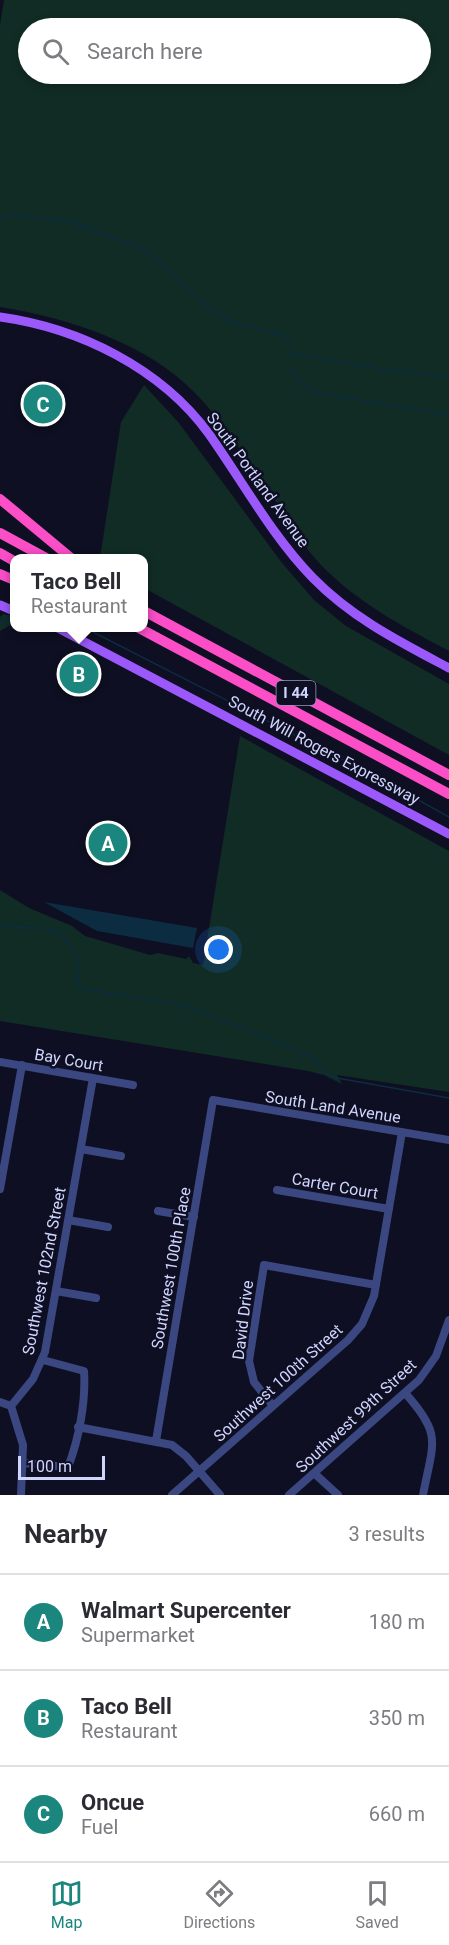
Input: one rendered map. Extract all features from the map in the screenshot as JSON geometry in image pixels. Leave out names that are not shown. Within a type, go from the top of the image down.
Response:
[{"type":"highway","points":[[0,499],[66,554]]},
{"type":"highway","points":[[0,533],[39,554]]},
{"type":"highway","name":"I 44","points":[[148,613],[449,775]]},
{"type":"highway","points":[[141,632],[168,643]]},
{"type":"highway","name":"I 44","points":[[148,632],[449,794]]},
{"type":"main road","name":"South Portland Avenue","points":[[0,317],[28,321],[85,339],[113,353],[149,376],[181,403],[207,432],[270,524],[312,577],[343,606],[378,630],[449,668]]},
{"type":"main road","name":"South Will Rogers Expressway","points":[[67,632],[449,834]]},
{"type":"street","name":"Bay Court","points":[[0,1062],[133,1085]]},
{"type":"street","points":[[0,1189],[22,1065]]},
{"type":"street","name":"Southwest 102nd Street","points":[[11,1406],[33,1378],[43,1360],[93,1078]]},
{"type":"street","name":"South Land Avenue","points":[[213,1100],[449,1140]]},
{"type":"street","name":"Southwest 100th Place","points":[[156,1441],[213,1100]]},
{"type":"street","name":"Southwest 100th Street","points":[[172,1495],[353,1335],[370,1308],[376,1285],[402,1132]]},
{"type":"street","points":[[81,1149],[121,1156]]},
{"type":"street","name":"Carter Court","points":[[277,1190],[389,1209]]},
{"type":"street","points":[[158,1211],[194,1217]]},
{"type":"street","points":[[68,1220],[108,1227]]},
{"type":"street","name":"David Drive","points":[[273,1407],[254,1382],[249,1361],[264,1265],[376,1285]]},
{"type":"street","points":[[56,1291],[96,1298]]},
{"type":"street","name":"Southwest 99th Street","points":[[289,1495],[424,1374],[436,1356],[449,1320]]},
{"type":"street","points":[[24,1463],[68,1467],[78,1427],[85,1384],[84,1371],[43,1360]]},
{"type":"street","points":[[405,1393],[426,1417],[432,1435],[423,1495]]},
{"type":"street","points":[[0,1402],[11,1406],[21,1434],[24,1463],[21,1495]]},
{"type":"street","points":[[78,1427],[156,1441],[179,1449],[220,1495]]},
{"type":"street","points":[[314,1473],[338,1495]]},
{"type":"green space","points":[[4,0],[449,0],[449,651],[365,602],[321,565],[217,418],[177,377],[131,347],[106,336],[53,318],[0,307],[0,25]]},
{"type":"green space","points":[[144,385],[179,423],[282,563],[314,600],[346,626],[449,684],[449,755],[148,590],[148,554],[101,554],[121,422]]},
{"type":"green space","points":[[3,614],[10,615],[10,625],[0,631],[0,617]]},
{"type":"green space","points":[[240,736],[449,851],[449,1092],[337,1075],[342,1084],[324,1075],[308,1071],[0,1021],[0,890],[29,908],[72,926],[85,936],[150,955],[158,953],[186,959],[189,956],[193,963],[203,965]]},
{"type":"water","points":[[44,902],[197,928],[193,948],[97,931]]},
{"type":"waterway","points":[[0,219],[18,214],[74,223],[145,250],[213,311],[231,322],[284,336],[293,343]]},
{"type":"waterway","points":[[291,353],[369,367],[449,377]]},
{"type":"waterway","points":[[291,368],[298,381],[317,393],[449,415]]},
{"type":"waterway","points":[[0,624],[10,617]]},
{"type":"waterway","points":[[93,632],[381,779],[449,817]]},
{"type":"waterway","points":[[0,924],[12,927],[52,929],[60,934],[68,942],[75,955],[79,972],[76,982],[83,989],[177,1004],[197,1010],[311,1056],[327,1074],[337,1078],[449,1098]]},
{"type":"place","name":"Oncue","points":[[43,404]]},
{"type":"place","name":"Taco Bell","points":[[79,674]]},
{"type":"place","name":"Walmart Supercenter","points":[[108,843]]}]
